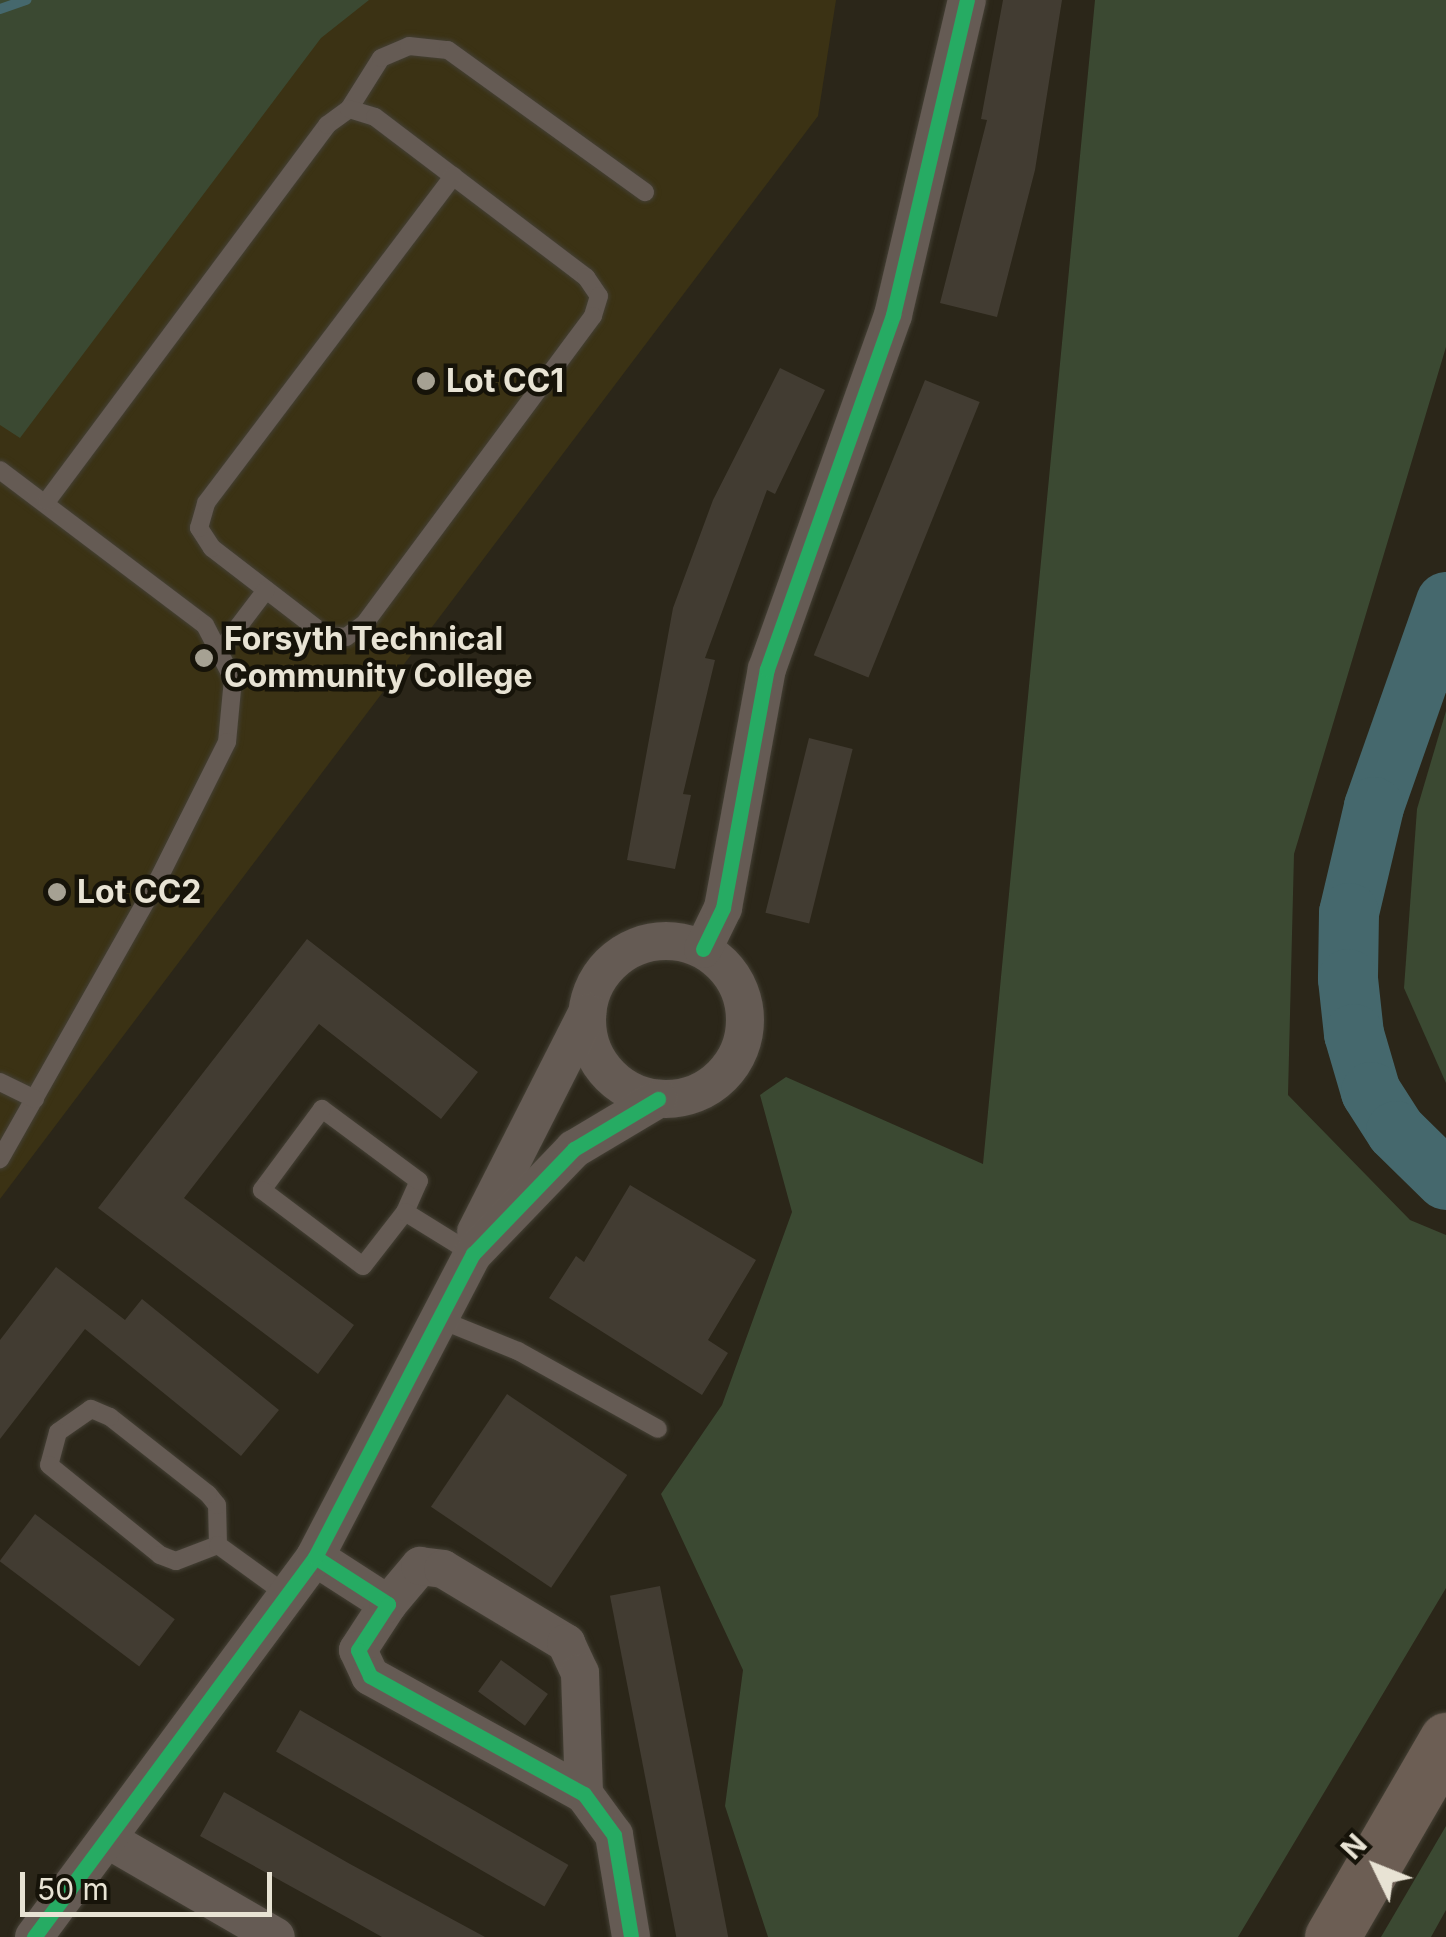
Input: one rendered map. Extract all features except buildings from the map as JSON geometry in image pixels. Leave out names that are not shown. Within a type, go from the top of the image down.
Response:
[{"type":"highway","points":[[1332,1937],[1446,1740]]},
{"type":"street","points":[[703,950],[723,908],[767,669],[894,314],[967,0]]},
{"type":"street","points":[[34,1937],[315,1557],[473,1254],[574,1149],[658,1099],[710,1086],[742,1042],[739,989],[703,950],[652,942],[628,950],[608,966],[476,1230],[473,1254]]},
{"type":"street","points":[[587,1013],[588,1037],[605,1070],[634,1093],[658,1099]]},
{"type":"street","points":[[315,1557],[388,1604]]},
{"type":"street","points":[[584,1794],[580,1674],[566,1643],[443,1569],[420,1566],[388,1604],[358,1650],[370,1676],[584,1794],[614,1836],[631,1937]]},
{"type":"street","points":[[107,1838],[276,1937]]},
{"type":"lane","points":[[47,501],[328,125],[350,108],[381,58],[409,46],[448,50],[645,192]]},
{"type":"lane","points":[[350,108],[375,117],[453,176],[586,278],[599,296],[593,316],[364,624],[346,637],[325,635],[212,548],[199,528],[206,503],[453,176]]},
{"type":"lane","points":[[0,470],[47,501],[205,625],[232,679],[227,742],[0,1158]]},
{"type":"lane","points":[[219,652],[266,590]]},
{"type":"lane","points":[[0,1082],[35,1099]]},
{"type":"lane","points":[[322,1109],[420,1180],[405,1212],[363,1266],[262,1190],[322,1109]]},
{"type":"lane","points":[[405,1212],[473,1254]]},
{"type":"lane","points":[[439,1319],[518,1350],[658,1428]]},
{"type":"lane","points":[[91,1409],[110,1417],[208,1494],[216,1505],[218,1545],[176,1561],[160,1555],[49,1465],[58,1432],[91,1409]]},
{"type":"lane","points":[[218,1545],[287,1595]]},
{"type":"shaded area","name":"Forsyth Technical Community College","points":[[0,0],[836,0],[818,116],[0,1199]]},
{"type":"green space","points":[[0,0],[369,0],[321,38],[20,438],[0,425]]},
{"type":"green space","points":[[1095,0],[1446,0],[1446,347],[1294,854],[1288,1095],[1410,1220],[1446,1235],[1446,1588],[1238,1937],[768,1937],[725,1806],[743,1670],[661,1494],[722,1405],[792,1212],[760,1095],[786,1077],[983,1164]]},
{"type":"green space","points":[[1446,711],[1446,1083],[1404,988],[1417,809]]},
{"type":"green space","points":[[1446,1826],[1446,1910],[1431,1937],[1381,1937]]},
{"type":"waterway","points":[[0,9],[26,0]]},
{"type":"waterway","points":[[1446,602],[1374,807],[1349,913],[1348,979],[1354,1034],[1371,1092],[1396,1131],[1446,1180]]},
{"type":"cycle path","points":[[703,949],[723,908],[767,669],[893,315],[967,0]]},
{"type":"cycle path","points":[[34,1937],[315,1557],[473,1254],[574,1149],[658,1099]]},
{"type":"cycle path","points":[[315,1557],[388,1604],[358,1650],[370,1676],[584,1794],[614,1835],[631,1937]]},
{"type":"place","name":"Lot CC1","points":[[426,381]]},
{"type":"place","name":"Forsyth Technical Community College","points":[[204,658]]},
{"type":"place","name":"Lot CC2","points":[[57,892]]}]
